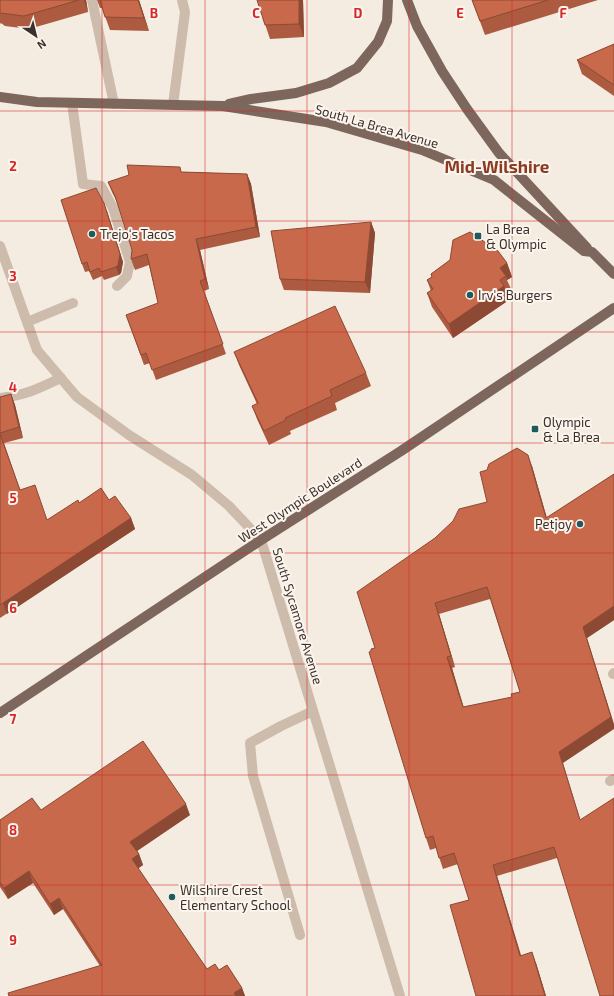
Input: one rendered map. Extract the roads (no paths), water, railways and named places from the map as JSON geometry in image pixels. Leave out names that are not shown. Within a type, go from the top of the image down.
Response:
[{"type":"main road","points":[[224,106],[251,99],[296,93],[329,83],[357,68],[378,42],[387,21],[388,0]]},
{"type":"main road","points":[[407,0],[417,26],[442,71],[472,115],[500,153],[592,252]]},
{"type":"main road","name":"South La Brea Avenue","points":[[0,97],[37,102],[224,106],[326,122],[422,150],[494,180],[584,251],[592,252],[614,274]]},
{"type":"main road","name":"West Olympic Boulevard","points":[[0,713],[261,540],[401,451],[614,308]]},
{"type":"street","points":[[92,0],[114,104]]},
{"type":"street","points":[[173,105],[185,12],[182,0]]},
{"type":"street","points":[[72,103],[83,184],[101,186],[113,208],[130,262],[127,276],[118,286]]},
{"type":"street","name":"South Sycamore Avenue","points":[[0,246],[36,350],[77,397],[129,435],[192,475],[230,506],[261,540],[400,996]]},
{"type":"street","points":[[26,322],[73,303]]},
{"type":"street","points":[[0,398],[30,393],[61,378]]},
{"type":"street","points":[[300,935],[253,776],[250,743],[313,711]]},
{"type":"place","name":"Trejo‘s Tacos","points":[[92,234]]},
{"type":"place","name":"La Brea & Olympic","points":[[478,236]]},
{"type":"place","name":"Irv's Burgers","points":[[470,295]]},
{"type":"place","name":"Olympic & La Brea","points":[[535,429]]},
{"type":"place","name":"Petjoy","points":[[580,524]]},
{"type":"place","name":"Wilshire Crest Elementary School","points":[[172,897]]},
{"type":"district","name":"Mid-Wilshire","points":[[497,167]]}]
